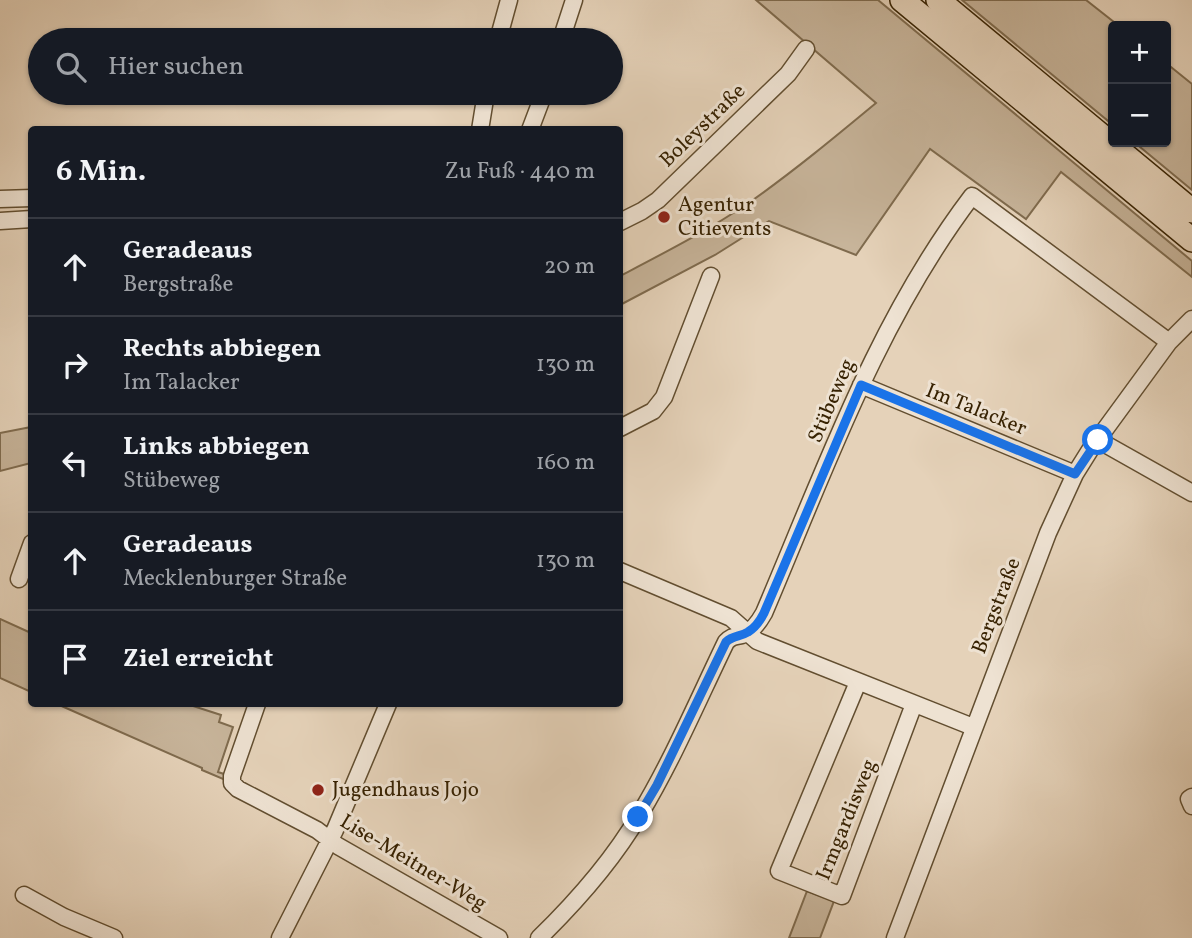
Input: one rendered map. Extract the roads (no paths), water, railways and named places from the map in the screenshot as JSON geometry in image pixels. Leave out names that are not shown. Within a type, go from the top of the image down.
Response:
[{"type":"highway","points":[[902,0],[1192,240]]},
{"type":"highway","points":[[944,5],[1192,211]]},
{"type":"street","points":[[501,28],[509,0]]},
{"type":"street","points":[[565,28],[574,0]]},
{"type":"street","name":"Boleystraße","points":[[623,220],[658,200],[788,74],[806,49]]},
{"type":"street","points":[[481,126],[484,105]]},
{"type":"street","points":[[532,126],[539,105]]},
{"type":"street","name":"Stübeweg","points":[[539,938],[588,886],[638,817],[657,785],[726,642],[748,632],[764,613],[890,322],[942,234],[972,196],[1169,342]]},
{"type":"street","points":[[0,200],[28,198]]},
{"type":"street","points":[[0,221],[28,219]]},
{"type":"street","points":[[623,426],[653,411],[664,397],[711,276]]},
{"type":"street","name":"Bergstraße","points":[[895,938],[1048,533],[1075,474],[1169,342],[1192,318]]},
{"type":"street","name":"Im Talacker","points":[[861,385],[1075,474]]},
{"type":"street","points":[[1098,440],[1192,493]]},
{"type":"street","points":[[19,579],[28,555]]},
{"type":"street","points":[[623,572],[731,618],[757,641],[974,727]]},
{"type":"street","name":"Irmgardisweg","points":[[858,682],[779,871],[842,896],[914,704]]},
{"type":"street","name":"Lise-Meitner-Weg","points":[[256,707],[232,776],[232,783],[238,789],[330,839],[499,938]]},
{"type":"street","points":[[280,938],[330,839],[387,707]]},
{"type":"street","points":[[24,895],[64,917],[114,938]]},
{"type":"place","name":"Agentur Citievents","points":[[664,217]]},
{"type":"place","name":"Jugendhaus Jojo","points":[[318,790]]}]
